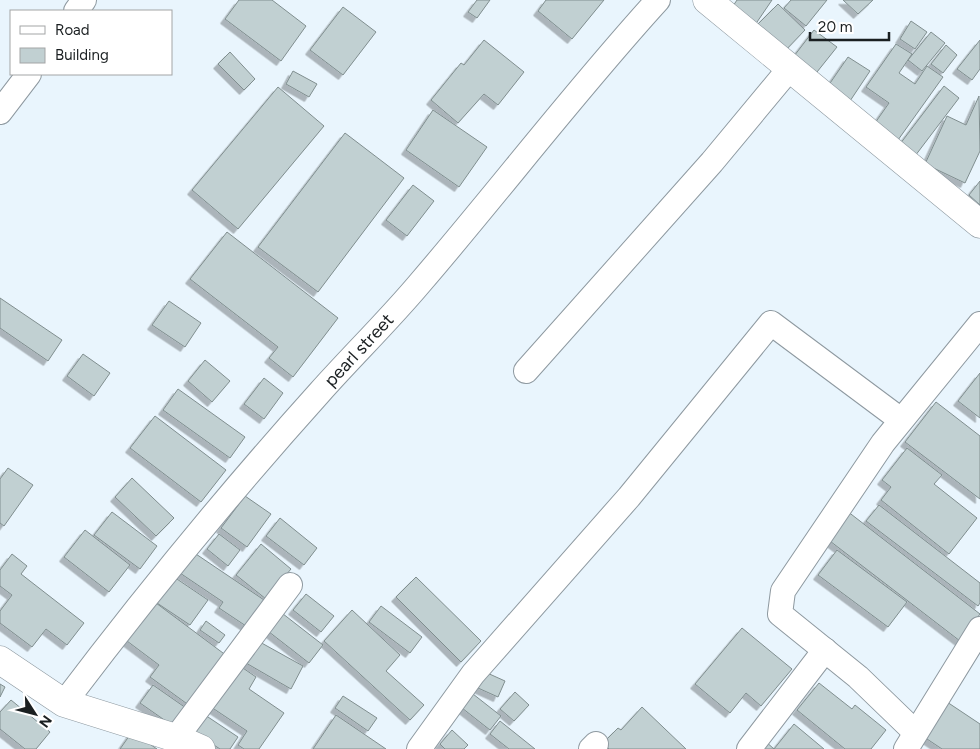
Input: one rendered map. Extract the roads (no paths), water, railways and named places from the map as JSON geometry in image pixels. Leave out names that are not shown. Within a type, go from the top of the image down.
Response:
[{"type":"street","name":"pearl street","points":[[64,703],[126,622],[216,512],[320,392],[418,285],[601,62],[658,0]]},
{"type":"street","points":[[707,0],[980,224]]},
{"type":"street","points":[[526,371],[712,162],[790,68]]},
{"type":"street","points":[[0,112],[28,75]]},
{"type":"street","points":[[419,749],[473,674],[629,498],[771,323],[902,420]]},
{"type":"street","points":[[980,324],[883,443],[783,591],[780,614],[858,677],[910,741],[980,629]]},
{"type":"street","points":[[0,660],[64,703],[193,746],[290,585]]},
{"type":"street","points":[[749,749],[825,650]]}]
